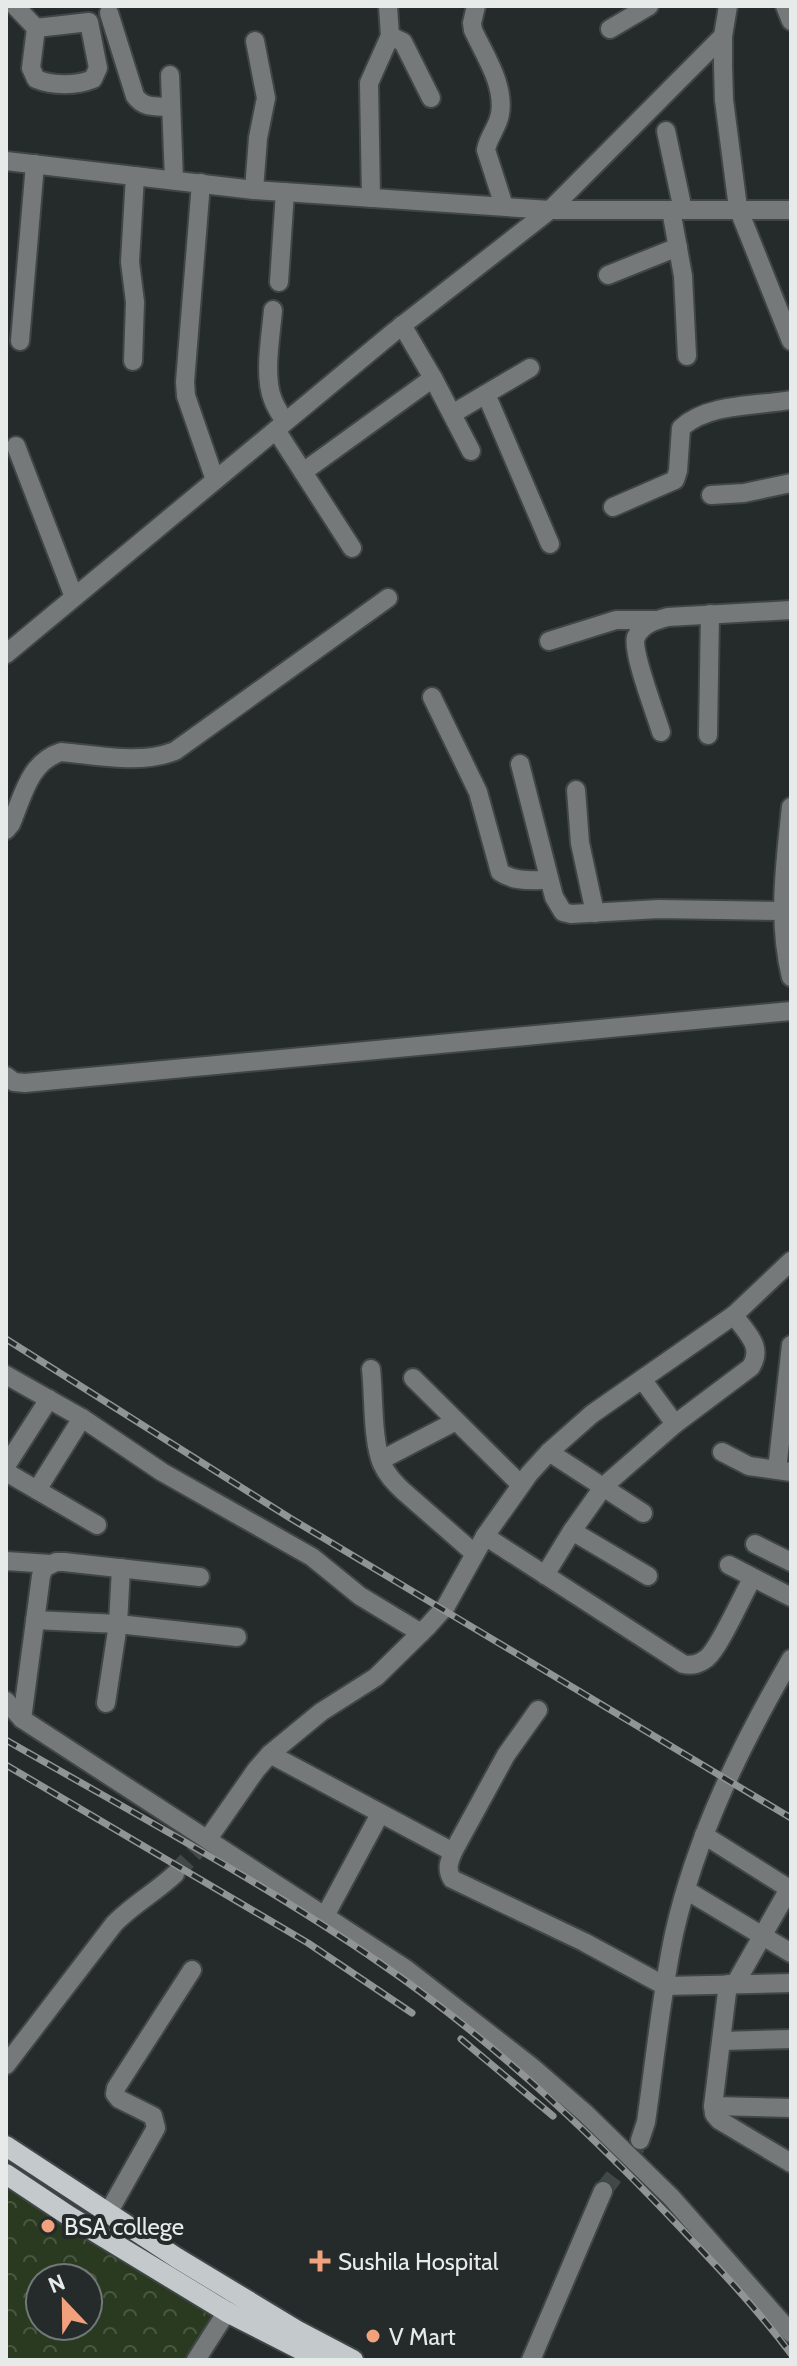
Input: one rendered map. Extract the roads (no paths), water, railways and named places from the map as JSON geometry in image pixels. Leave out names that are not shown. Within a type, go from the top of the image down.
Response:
[{"type":"main road","points":[[6,2146],[108,2213],[232,2303],[321,2360]]},
{"type":"main road","points":[[6,2174],[69,2216],[232,2303],[296,2330],[353,2360]]},
{"type":"street","points":[[15,6],[36,28]]},
{"type":"street","points":[[371,198],[369,83],[390,36],[388,6]]},
{"type":"street","points":[[476,6],[473,30],[501,96],[499,119],[486,150],[504,206]]},
{"type":"street","points":[[610,29],[649,6]]},
{"type":"street","points":[[728,6],[723,36],[724,100],[738,208],[791,341]]},
{"type":"street","points":[[785,6],[791,21]]},
{"type":"street","points":[[36,28],[103,19],[109,10]]},
{"type":"street","points":[[109,10],[139,103],[171,107]]},
{"type":"street","points":[[36,28],[31,68],[36,79],[49,84],[85,83],[93,79],[98,68],[89,22]]},
{"type":"street","points":[[390,36],[403,42],[431,98]]},
{"type":"street","points":[[6,654],[402,325],[550,210],[723,36]]},
{"type":"street","points":[[254,190],[258,138],[266,110],[255,41]]},
{"type":"street","points":[[170,75],[174,180]]},
{"type":"street","points":[[666,131],[677,210],[687,356]]},
{"type":"street","points":[[6,161],[254,190],[550,210],[791,210]]},
{"type":"street","points":[[20,341],[35,164]]},
{"type":"street","points":[[133,361],[135,302],[130,262],[135,176]]},
{"type":"street","points":[[201,183],[185,382],[186,396],[215,480]]},
{"type":"street","points":[[279,282],[285,192]]},
{"type":"street","points":[[608,275],[678,247]]},
{"type":"street","points":[[273,310],[269,388],[280,426],[303,472],[352,548]]},
{"type":"street","points":[[402,325],[471,451]]},
{"type":"street","points":[[452,414],[530,368]]},
{"type":"street","points":[[303,472],[433,378]]},
{"type":"street","points":[[486,394],[550,544]]},
{"type":"street","points":[[613,507],[675,480],[681,428],[688,421],[717,411],[791,400]]},
{"type":"street","points":[[16,446],[74,597]]},
{"type":"street","points":[[711,495],[744,493],[791,483]]},
{"type":"street","points":[[6,830],[33,773],[39,763],[49,756],[61,752],[138,759],[159,758],[175,751],[388,598]]},
{"type":"street","points":[[549,641],[605,622],[791,610]]},
{"type":"street","points":[[708,735],[710,614]]},
{"type":"street","points":[[657,620],[642,629],[635,643],[661,732]]},
{"type":"street","points":[[432,697],[478,792],[500,872],[518,879],[549,880]]},
{"type":"street","points":[[520,764],[549,880],[563,912],[659,909],[783,911]]},
{"type":"street","points":[[576,790],[580,843],[595,913]]},
{"type":"street","points":[[791,807],[783,911],[786,958],[791,977]]},
{"type":"street","points":[[6,1076],[14,1082],[25,1083],[791,1011]]},
{"type":"street","points":[[212,1833],[270,1754],[321,1712],[376,1677],[446,1606],[485,1536],[549,1452],[592,1414],[734,1315],[791,1261]]},
{"type":"street","points":[[545,1575],[604,1486],[675,1424],[743,1374],[756,1359],[756,1346],[734,1315]]},
{"type":"street","points":[[722,1452],[749,1466],[784,1471],[791,1345]]},
{"type":"street","points":[[371,1369],[378,1451],[391,1479],[474,1553]]},
{"type":"street","points":[[6,1375],[82,1418],[162,1472],[312,1557],[360,1596],[421,1633]]},
{"type":"street","points":[[413,1378],[521,1485]]},
{"type":"street","points":[[642,1379],[675,1424]]},
{"type":"street","points":[[49,1399],[6,1469],[97,1525]]},
{"type":"street","points":[[37,1490],[82,1418]]},
{"type":"street","points":[[381,1460],[456,1421]]},
{"type":"street","points":[[549,1452],[643,1513]]},
{"type":"street","points":[[572,1531],[648,1576]]},
{"type":"street","points":[[485,1536],[690,1666],[711,1654],[752,1579]]},
{"type":"street","points":[[755,1544],[791,1562]]},
{"type":"street","points":[[6,1561],[64,1562],[200,1577]]},
{"type":"street","points":[[22,1719],[41,1576],[50,1564]]},
{"type":"street","points":[[729,1565],[791,1597]]},
{"type":"street","points":[[106,1703],[118,1624],[121,1568]]},
{"type":"street","points":[[35,1620],[118,1624],[237,1637]]},
{"type":"street","points":[[640,2140],[646,2122],[675,1931],[686,1890],[723,1786],[764,1704],[791,1659]]},
{"type":"street","points":[[6,1701],[22,1719],[406,1969],[532,2067],[585,2113],[671,2197],[791,2333]]},
{"type":"street","points":[[538,1710],[506,1755],[453,1852],[448,1865],[449,1873],[458,1883],[584,1942],[665,1986],[791,1983]]},
{"type":"street","points":[[270,1754],[453,1852]]},
{"type":"street","points":[[325,1916],[380,1814]]},
{"type":"street","points":[[704,1835],[790,1890],[731,1984],[713,2106],[719,2120],[791,2163]]},
{"type":"street","points":[[6,2065],[108,1931],[126,1912],[175,1874]]},
{"type":"street","points":[[686,1890],[791,1953]]},
{"type":"street","points":[[108,2213],[156,2128],[153,2116],[119,2099],[115,2094],[116,2088],[192,1970]]},
{"type":"street","points":[[722,2041],[791,2039]]},
{"type":"street","points":[[713,2106],[791,2108]]},
{"type":"street","points":[[531,2360],[603,2191]]},
{"type":"street","points":[[196,2360],[232,2303]]},
{"type":"tunnel","points":[[175,1874],[212,1833]]},
{"type":"tunnel","points":[[603,2191],[637,2146]]},
{"type":"railway","points":[[6,1339],[290,1518],[791,1818]]},
{"type":"railway","points":[[6,1740],[289,1904],[420,1991],[496,2051],[637,2183],[733,2284],[791,2354]]},
{"type":"railway","points":[[6,1765],[308,1943],[412,2013]]},
{"type":"railway","points":[[461,2039],[553,2116]]},
{"type":"place","name":"BSA college","points":[[48,2226]]},
{"type":"place","name":"Sushila Hospital","points":[[320,2261]]},
{"type":"place","name":"V Mart","points":[[373,2336]]}]
